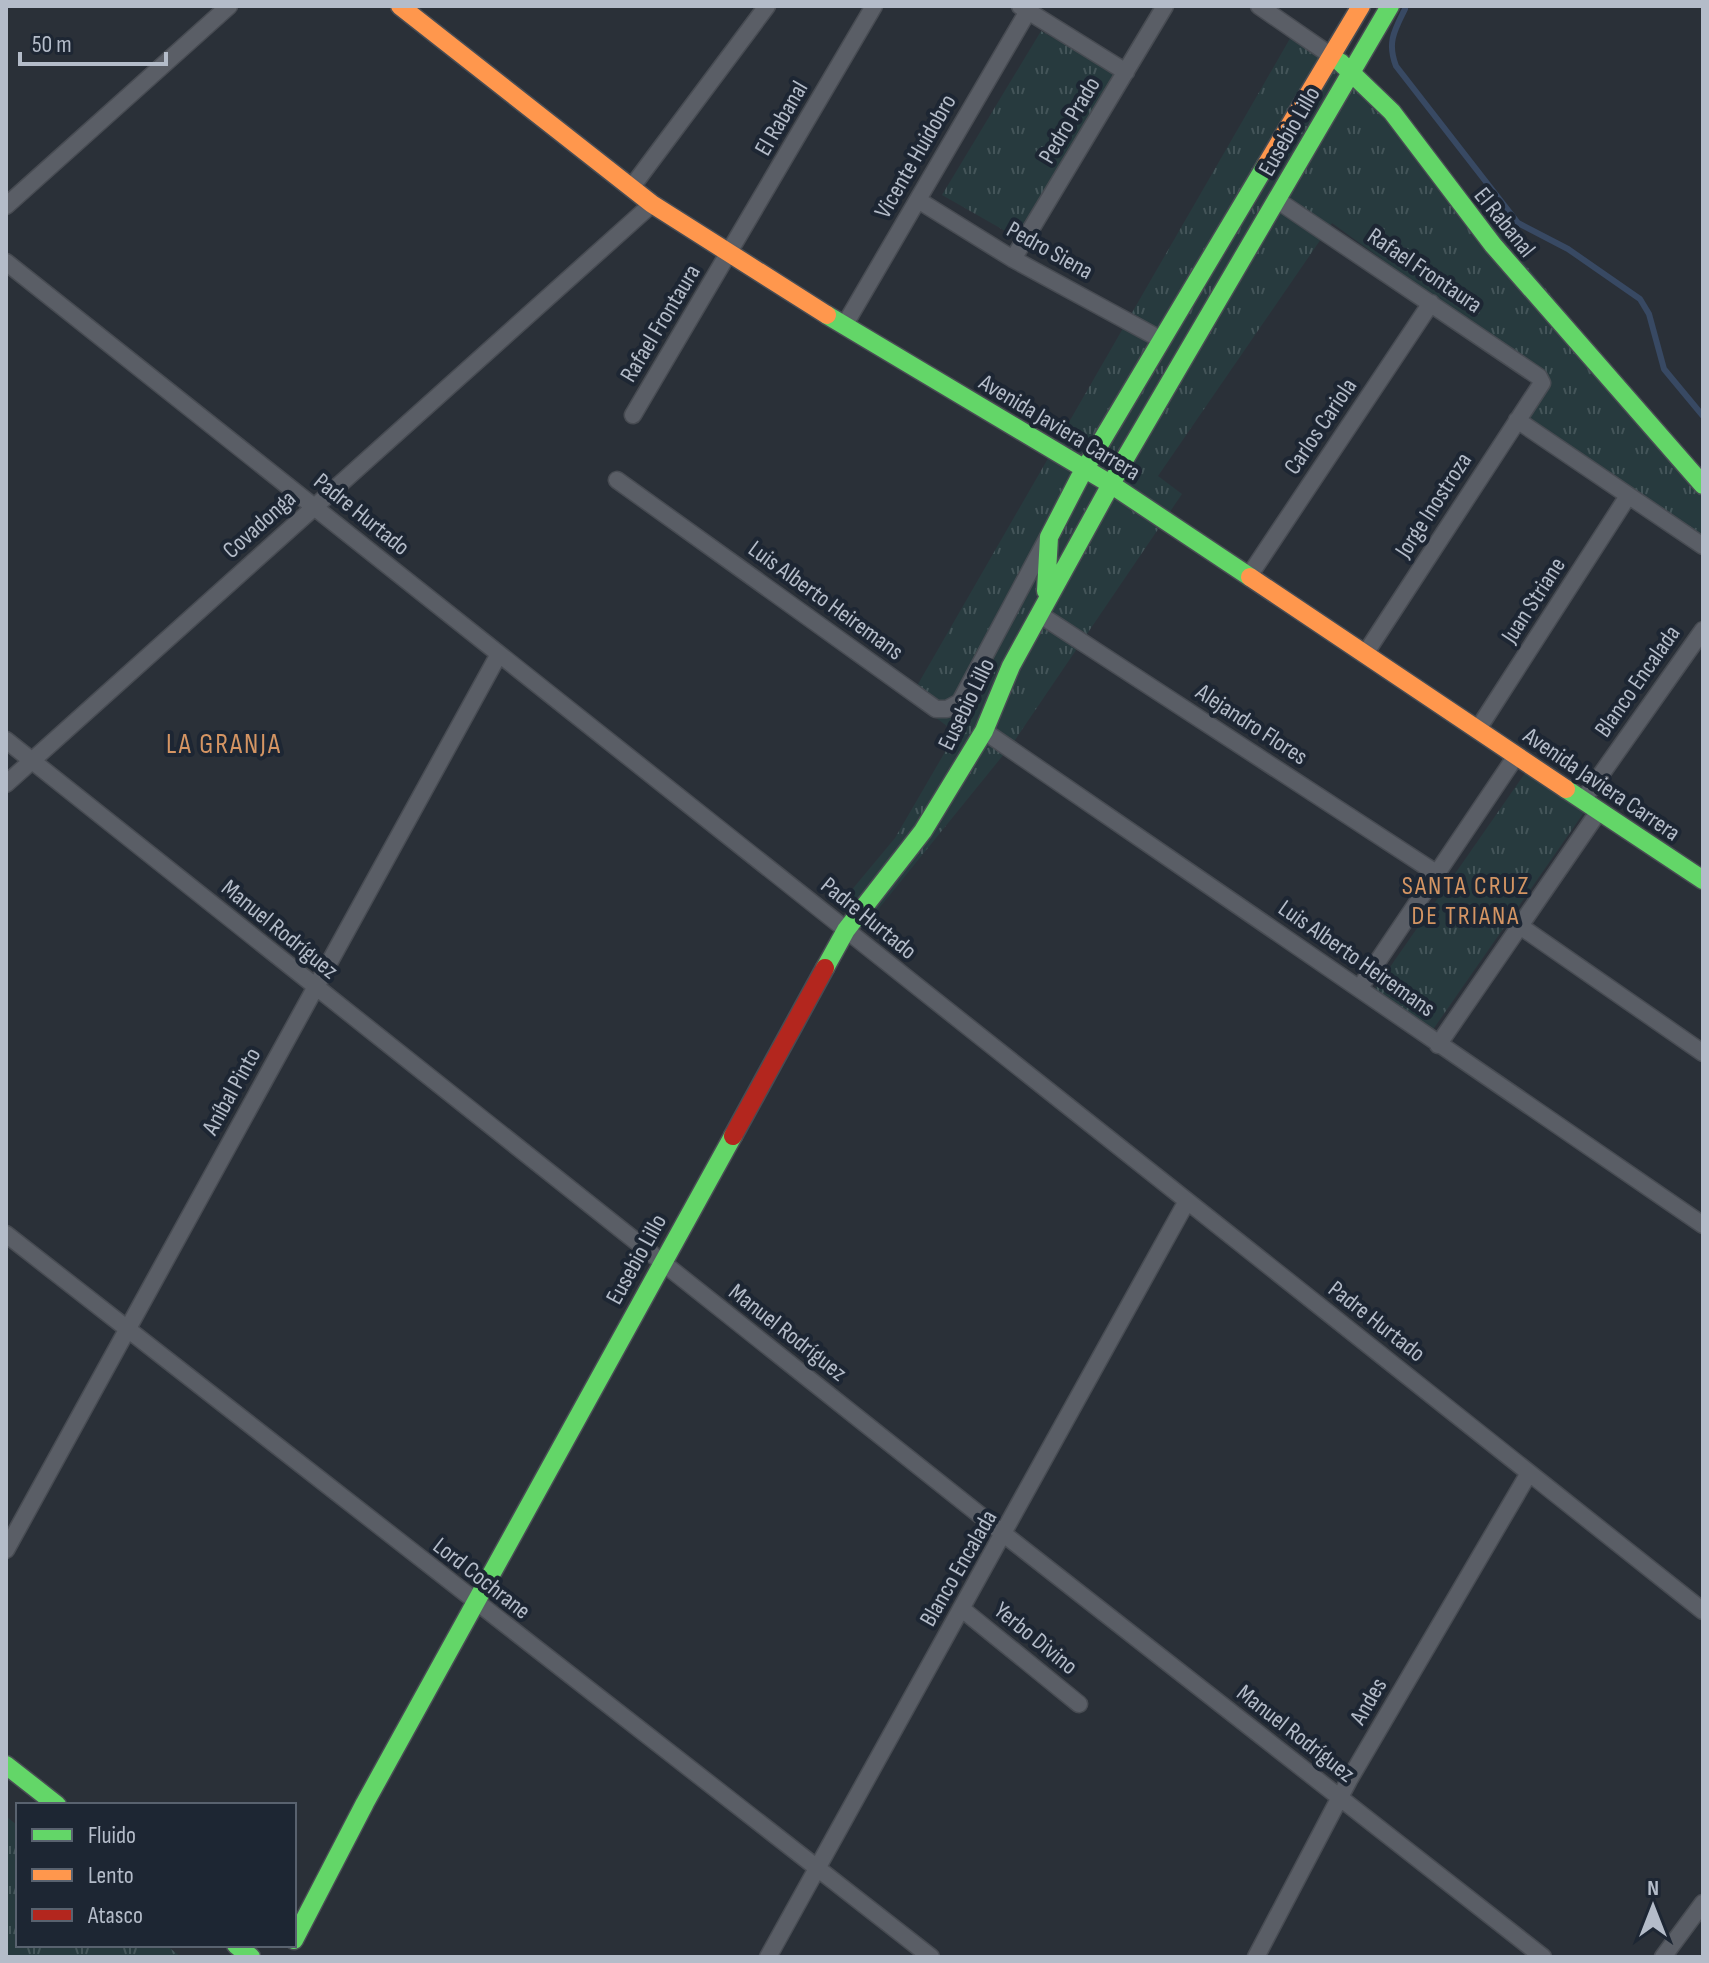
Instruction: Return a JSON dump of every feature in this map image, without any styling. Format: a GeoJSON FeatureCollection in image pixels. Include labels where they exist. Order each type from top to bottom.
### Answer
{"type":"FeatureCollection","features":[{"type":"Feature","properties":{"kind":"street"},"geometry":{"type":"LineString","coordinates":[[6,206],[229,6]]}},
{"type":"Feature","properties":{"kind":"street","name":"Avenida Javiera Carrera"},"geometry":{"type":"LineString","coordinates":[[400,6],[652,204],[844,326],[1112,485],[1701,876]]}},
{"type":"Feature","properties":{"kind":"street"},"geometry":{"type":"LineString","coordinates":[[631,188],[767,6]]}},
{"type":"Feature","properties":{"kind":"street","name":"El Rabanal"},"geometry":{"type":"LineString","coordinates":[[729,255],[874,6]]}},
{"type":"Feature","properties":{"kind":"street","name":"Pedro Prado"},"geometry":{"type":"LineString","coordinates":[[1013,259],[1165,6]]}},
{"type":"Feature","properties":{"kind":"street","name":"El Rabanal"},"geometry":{"type":"LineString","coordinates":[[1259,6],[1352,70],[1371,87],[1461,207],[1584,355],[1703,485]]}},
{"type":"Feature","properties":{"kind":"street","name":"Eusebio Lillo"},"geometry":{"type":"LineString","coordinates":[[988,649],[1084,470],[1361,6]]}},
{"type":"Feature","properties":{"kind":"street","name":"Eusebio Lillo"},"geometry":{"type":"LineString","coordinates":[[296,1936],[474,1603],[846,930],[923,831],[984,731],[1011,666],[1039,614],[1390,6]]}},
{"type":"Feature","properties":{"kind":"street"},"geometry":{"type":"LineString","coordinates":[[1024,9],[1126,72]]}},
{"type":"Feature","properties":{"kind":"street","name":"Vicente Huidobro"},"geometry":{"type":"LineString","coordinates":[[844,326],[1024,9]]}},
{"type":"Feature","properties":{"kind":"street","name":"Pedro Siena"},"geometry":{"type":"LineString","coordinates":[[918,200],[1013,259],[1160,339]]}},
{"type":"Feature","properties":{"kind":"street","name":"Rafael Frontaura"},"geometry":{"type":"LineString","coordinates":[[1277,200],[1539,377],[1542,383]]}},
{"type":"Feature","properties":{"kind":"street","name":"Covadonga"},"geometry":{"type":"LineString","coordinates":[[6,784],[652,204]]}},
{"type":"Feature","properties":{"kind":"street","name":"Rafael Frontaura"},"geometry":{"type":"LineString","coordinates":[[633,415],[729,255]]}},
{"type":"Feature","properties":{"kind":"street","name":"Padre Hurtado"},"geometry":{"type":"LineString","coordinates":[[6,262],[1703,1611]]}},
{"type":"Feature","properties":{"kind":"street","name":"Carlos Cariola"},"geometry":{"type":"LineString","coordinates":[[1249,576],[1431,303]]}},
{"type":"Feature","properties":{"kind":"street","name":"Jorge Inostroza"},"geometry":{"type":"LineString","coordinates":[[1365,654],[1542,383]]}},
{"type":"Feature","properties":{"kind":"street"},"geometry":{"type":"LineString","coordinates":[[1517,420],[1703,546]]}},
{"type":"Feature","properties":{"kind":"street","name":"Luis Alberto Heiremans"},"geometry":{"type":"LineString","coordinates":[[617,480],[936,709],[947,709],[960,702],[988,649]]}},
{"type":"Feature","properties":{"kind":"street","name":"Juan Striane"},"geometry":{"type":"LineString","coordinates":[[1478,729],[1628,496]]}},
{"type":"Feature","properties":{"kind":"street","name":"Eusebio Lillo"},"geometry":{"type":"LineString","coordinates":[[1039,614],[1049,577],[1049,537]]}},
{"type":"Feature","properties":{"kind":"street","name":"Alejandro Flores"},"geometry":{"type":"LineString","coordinates":[[1039,614],[1439,875]]}},
{"type":"Feature","properties":{"kind":"street","name":"Blanco Encalada"},"geometry":{"type":"LineString","coordinates":[[1583,800],[1703,630]]}},
{"type":"Feature","properties":{"kind":"street"},"geometry":{"type":"LineString","coordinates":[[988,649],[1011,666]]}},
{"type":"Feature","properties":{"kind":"street","name":"Aníbal Pinto"},"geometry":{"type":"LineString","coordinates":[[6,1550],[499,654]]}},
{"type":"Feature","properties":{"kind":"street","name":"Luis Alberto Heiremans"},"geometry":{"type":"LineString","coordinates":[[984,731],[1361,986],[1438,1045],[1703,1225]]}},
{"type":"Feature","properties":{"kind":"street","name":"Manuel Rodríguez"},"geometry":{"type":"LineString","coordinates":[[6,740],[1005,1535],[1543,1957]]}},
{"type":"Feature","properties":{"kind":"street"},"geometry":{"type":"LineString","coordinates":[[1361,986],[1439,875],[1516,756]]}},
{"type":"Feature","properties":{"kind":"street"},"geometry":{"type":"LineString","coordinates":[[1438,1045],[1599,811]]}},
{"type":"Feature","properties":{"kind":"street"},"geometry":{"type":"LineString","coordinates":[[1520,926],[1703,1053]]}},
{"type":"Feature","properties":{"kind":"street","name":"Blanco Encalada"},"geometry":{"type":"LineString","coordinates":[[768,1957],[815,1866],[1005,1535],[1187,1201]]}},
{"type":"Feature","properties":{"kind":"street","name":"Lord Cochrane"},"geometry":{"type":"LineString","coordinates":[[6,1234],[474,1603],[931,1957]]}},
{"type":"Feature","properties":{"kind":"street","name":"Andes"},"geometry":{"type":"LineString","coordinates":[[1256,1957],[1340,1799],[1529,1473]]}},
{"type":"Feature","properties":{"kind":"street","name":"Yerbo Divino"},"geometry":{"type":"LineString","coordinates":[[962,1609],[1079,1704]]}},
{"type":"Feature","properties":{"kind":"street"},"geometry":{"type":"LineString","coordinates":[[6,1765],[54,1803]]}},
{"type":"Feature","properties":{"kind":"street"},"geometry":{"type":"LineString","coordinates":[[1663,1957],[1703,1903]]}},
{"type":"Feature","properties":{"kind":"green space"},"geometry":{"type":"Polygon","coordinates":[[[1296,28],[1370,76],[1703,479],[1703,539],[1524,418],[1548,380],[1332,223],[1158,476],[1182,494],[1013,743],[867,923],[840,904],[895,838],[956,733],[910,698],[1296,28]]]}},
{"type":"Feature","properties":{"kind":"green space"},"geometry":{"type":"Polygon","coordinates":[[[1041,31],[1119,75],[1021,240],[942,195],[1041,31]]]}},
{"type":"Feature","properties":{"kind":"green space"},"geometry":{"type":"Polygon","coordinates":[[[1530,766],[1587,808],[1432,1031],[1374,990],[1530,766]]]}},
{"type":"Feature","properties":{"kind":"green space"},"geometry":{"type":"Polygon","coordinates":[[[6,1816],[16,1824],[16,1947],[168,1947],[181,1957],[6,1957],[6,1816]]]}},
{"type":"Feature","properties":{"kind":"waterway"},"geometry":{"type":"LineString","coordinates":[[1405,9],[1393,37],[1396,66],[1518,223],[1568,249],[1640,299],[1649,314],[1664,369],[1703,416]]}},
{"type":"Feature","properties":{"kind":"traffic: fast"},"geometry":{"type":"LineString","coordinates":[[825,968],[846,930],[923,831],[984,731],[1011,666],[1126,457],[1390,6]]}},
{"type":"Feature","properties":{"kind":"traffic: fast"},"geometry":{"type":"LineString","coordinates":[[1340,62],[1392,112],[1493,245],[1703,485]]}},
{"type":"Feature","properties":{"kind":"traffic: fast"},"geometry":{"type":"LineString","coordinates":[[1046,591],[1049,537],[1080,477],[1266,165]]}},
{"type":"Feature","properties":{"kind":"traffic: fast"},"geometry":{"type":"LineString","coordinates":[[827,315],[1112,485],[1250,577]]}},
{"type":"Feature","properties":{"kind":"traffic: fast"},"geometry":{"type":"LineString","coordinates":[[1566,789],[1703,880]]}},
{"type":"Feature","properties":{"kind":"traffic: fast"},"geometry":{"type":"LineString","coordinates":[[296,1936],[365,1803],[733,1136]]}},
{"type":"Feature","properties":{"kind":"traffic: fast"},"geometry":{"type":"LineString","coordinates":[[6,1765],[54,1803]]}},
{"type":"Feature","properties":{"kind":"traffic: fast"},"geometry":{"type":"LineString","coordinates":[[238,1947],[251,1957]]}},
{"type":"Feature","properties":{"kind":"traffic: slow"},"geometry":{"type":"LineString","coordinates":[[400,6],[652,204],[827,315]]}},
{"type":"Feature","properties":{"kind":"traffic: slow"},"geometry":{"type":"LineString","coordinates":[[1266,165],[1361,6]]}},
{"type":"Feature","properties":{"kind":"traffic: slow"},"geometry":{"type":"LineString","coordinates":[[1250,577],[1566,789]]}},
{"type":"Feature","properties":{"kind":"traffic: jam"},"geometry":{"type":"LineString","coordinates":[[733,1136],[825,968]]}},
{"type":"Feature","properties":{"kind":"district","name":"LA GRANJA"},"geometry":{"type":"Point","coordinates":[224,743]}},
{"type":"Feature","properties":{"kind":"district","name":"SANTA CRUZ DE TRIANA"},"geometry":{"type":"Point","coordinates":[1466,900]}}]}
